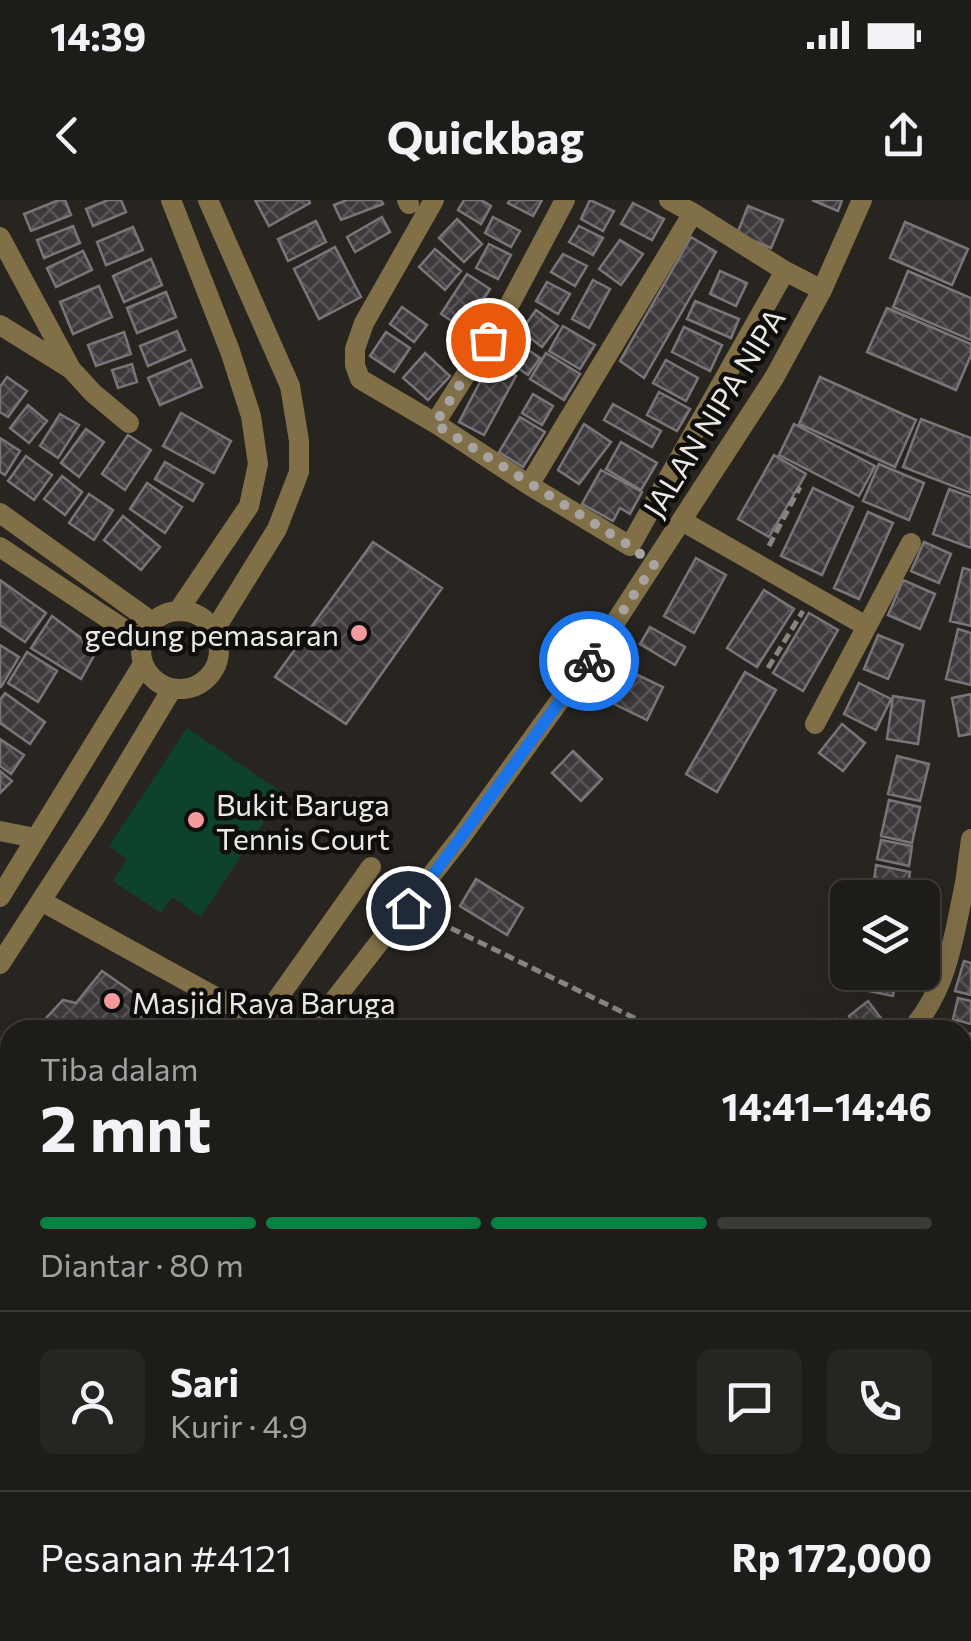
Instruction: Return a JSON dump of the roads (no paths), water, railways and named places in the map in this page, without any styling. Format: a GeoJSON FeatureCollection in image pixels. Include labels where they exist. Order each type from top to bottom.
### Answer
{"type":"FeatureCollection","features":[{"type":"Feature","properties":{"kind":"street"},"geometry":{"type":"LineString","coordinates":[[171,200],[230,351],[251,416],[258,464],[249,506],[178,610]]}},
{"type":"Feature","properties":{"kind":"street"},"geometry":{"type":"LineString","coordinates":[[208,200],[290,386],[299,441],[299,472],[277,529],[214,631]]}},
{"type":"Feature","properties":{"kind":"street"},"geometry":{"type":"LineString","coordinates":[[434,200],[364,323],[355,349],[360,379],[630,546],[654,565]]}},
{"type":"Feature","properties":{"kind":"street"},"geometry":{"type":"LineString","coordinates":[[435,424],[505,313],[565,200]]}},
{"type":"Feature","properties":{"kind":"street"},"geometry":{"type":"LineString","coordinates":[[669,200],[692,208],[785,271],[822,290]]}},
{"type":"Feature","properties":{"kind":"street","name":"JALAN NIPA NIPA"},"geometry":{"type":"LineString","coordinates":[[320,1020],[462,836],[654,565],[774,378],[822,290],[862,200]]}},
{"type":"Feature","properties":{"kind":"street"},"geometry":{"type":"LineString","coordinates":[[529,485],[692,208]]}},
{"type":"Feature","properties":{"kind":"street"},"geometry":{"type":"LineString","coordinates":[[0,236],[71,369],[129,423]]}},
{"type":"Feature","properties":{"kind":"street"},"geometry":{"type":"LineString","coordinates":[[630,546],[785,271]]}},
{"type":"Feature","properties":{"kind":"street"},"geometry":{"type":"LineString","coordinates":[[0,324],[71,369]]}},
{"type":"Feature","properties":{"kind":"street"},"geometry":{"type":"LineString","coordinates":[[0,512],[147,631]]}},
{"type":"Feature","properties":{"kind":"street"},"geometry":{"type":"LineString","coordinates":[[682,521],[866,626]]}},
{"type":"Feature","properties":{"kind":"street"},"geometry":{"type":"LineString","coordinates":[[815,724],[910,542]]}},
{"type":"Feature","properties":{"kind":"street"},"geometry":{"type":"LineString","coordinates":[[0,547],[147,631]]}},
{"type":"Feature","properties":{"kind":"street"},"geometry":{"type":"LineString","coordinates":[[0,897],[143,664],[147,631],[160,616],[178,610],[199,616],[214,631],[219,645],[218,660],[211,674],[186,689],[160,684],[143,664]]}},
{"type":"Feature","properties":{"kind":"street"},"geometry":{"type":"LineString","coordinates":[[0,964],[94,820],[172,689]]}},
{"type":"Feature","properties":{"kind":"street"},"geometry":{"type":"LineString","coordinates":[[0,831],[36,838]]}},
{"type":"Feature","properties":{"kind":"street"},"geometry":{"type":"LineString","coordinates":[[920,1020],[941,983],[952,946],[968,883],[971,840]]}},
{"type":"Feature","properties":{"kind":"street"},"geometry":{"type":"LineString","coordinates":[[262,1020],[371,867]]}},
{"type":"Feature","properties":{"kind":"street"},"geometry":{"type":"LineString","coordinates":[[41,901],[257,1020]]}},
{"type":"Feature","properties":{"kind":"place","name":"gedung pemasaran"},"geometry":{"type":"Point","coordinates":[359,633]}},
{"type":"Feature","properties":{"kind":"place","name":"Bukit Baruga Tennis Court"},"geometry":{"type":"Point","coordinates":[196,820]}},
{"type":"Feature","properties":{"kind":"place","name":"Masjid Raya Baruga"},"geometry":{"type":"Point","coordinates":[112,1001]}}]}
